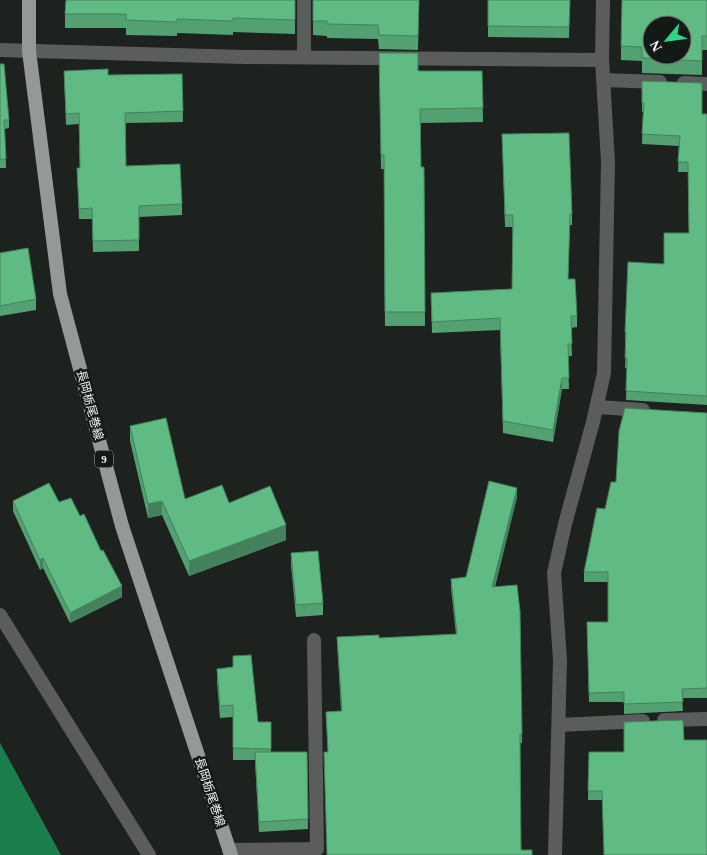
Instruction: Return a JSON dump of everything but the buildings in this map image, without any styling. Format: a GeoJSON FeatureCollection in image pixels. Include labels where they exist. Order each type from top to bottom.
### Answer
{"type":"FeatureCollection","features":[{"type":"Feature","properties":{"kind":"main road","name":"長岡栃尾巻線"},"geometry":{"type":"LineString","coordinates":[[29,0],[29,51],[60,294],[122,526],[230,853]]}},
{"type":"Feature","properties":{"kind":"street"},"geometry":{"type":"LineString","coordinates":[[304,0],[304,57]]}},
{"type":"Feature","properties":{"kind":"street"},"geometry":{"type":"LineString","coordinates":[[555,855],[560,660],[554,573],[604,373],[608,162],[602,60],[603,0]]}},
{"type":"Feature","properties":{"kind":"street"},"geometry":{"type":"LineString","coordinates":[[0,50],[304,57],[602,60]]}},
{"type":"Feature","properties":{"kind":"street"},"geometry":{"type":"LineString","coordinates":[[604,80],[707,84]]}},
{"type":"Feature","properties":{"kind":"street"},"geometry":{"type":"LineString","coordinates":[[597,407],[661,411]]}},
{"type":"Feature","properties":{"kind":"street"},"geometry":{"type":"LineString","coordinates":[[0,615],[149,855]]}},
{"type":"Feature","properties":{"kind":"street"},"geometry":{"type":"LineString","coordinates":[[230,853],[317,849],[314,640]]}},
{"type":"Feature","properties":{"kind":"street"},"geometry":{"type":"LineString","coordinates":[[559,725],[707,719]]}},
{"type":"Feature","properties":{"kind":"shaded area"},"geometry":{"type":"Polygon","coordinates":[[[0,743],[61,855],[0,855],[0,743]]]}}]}
